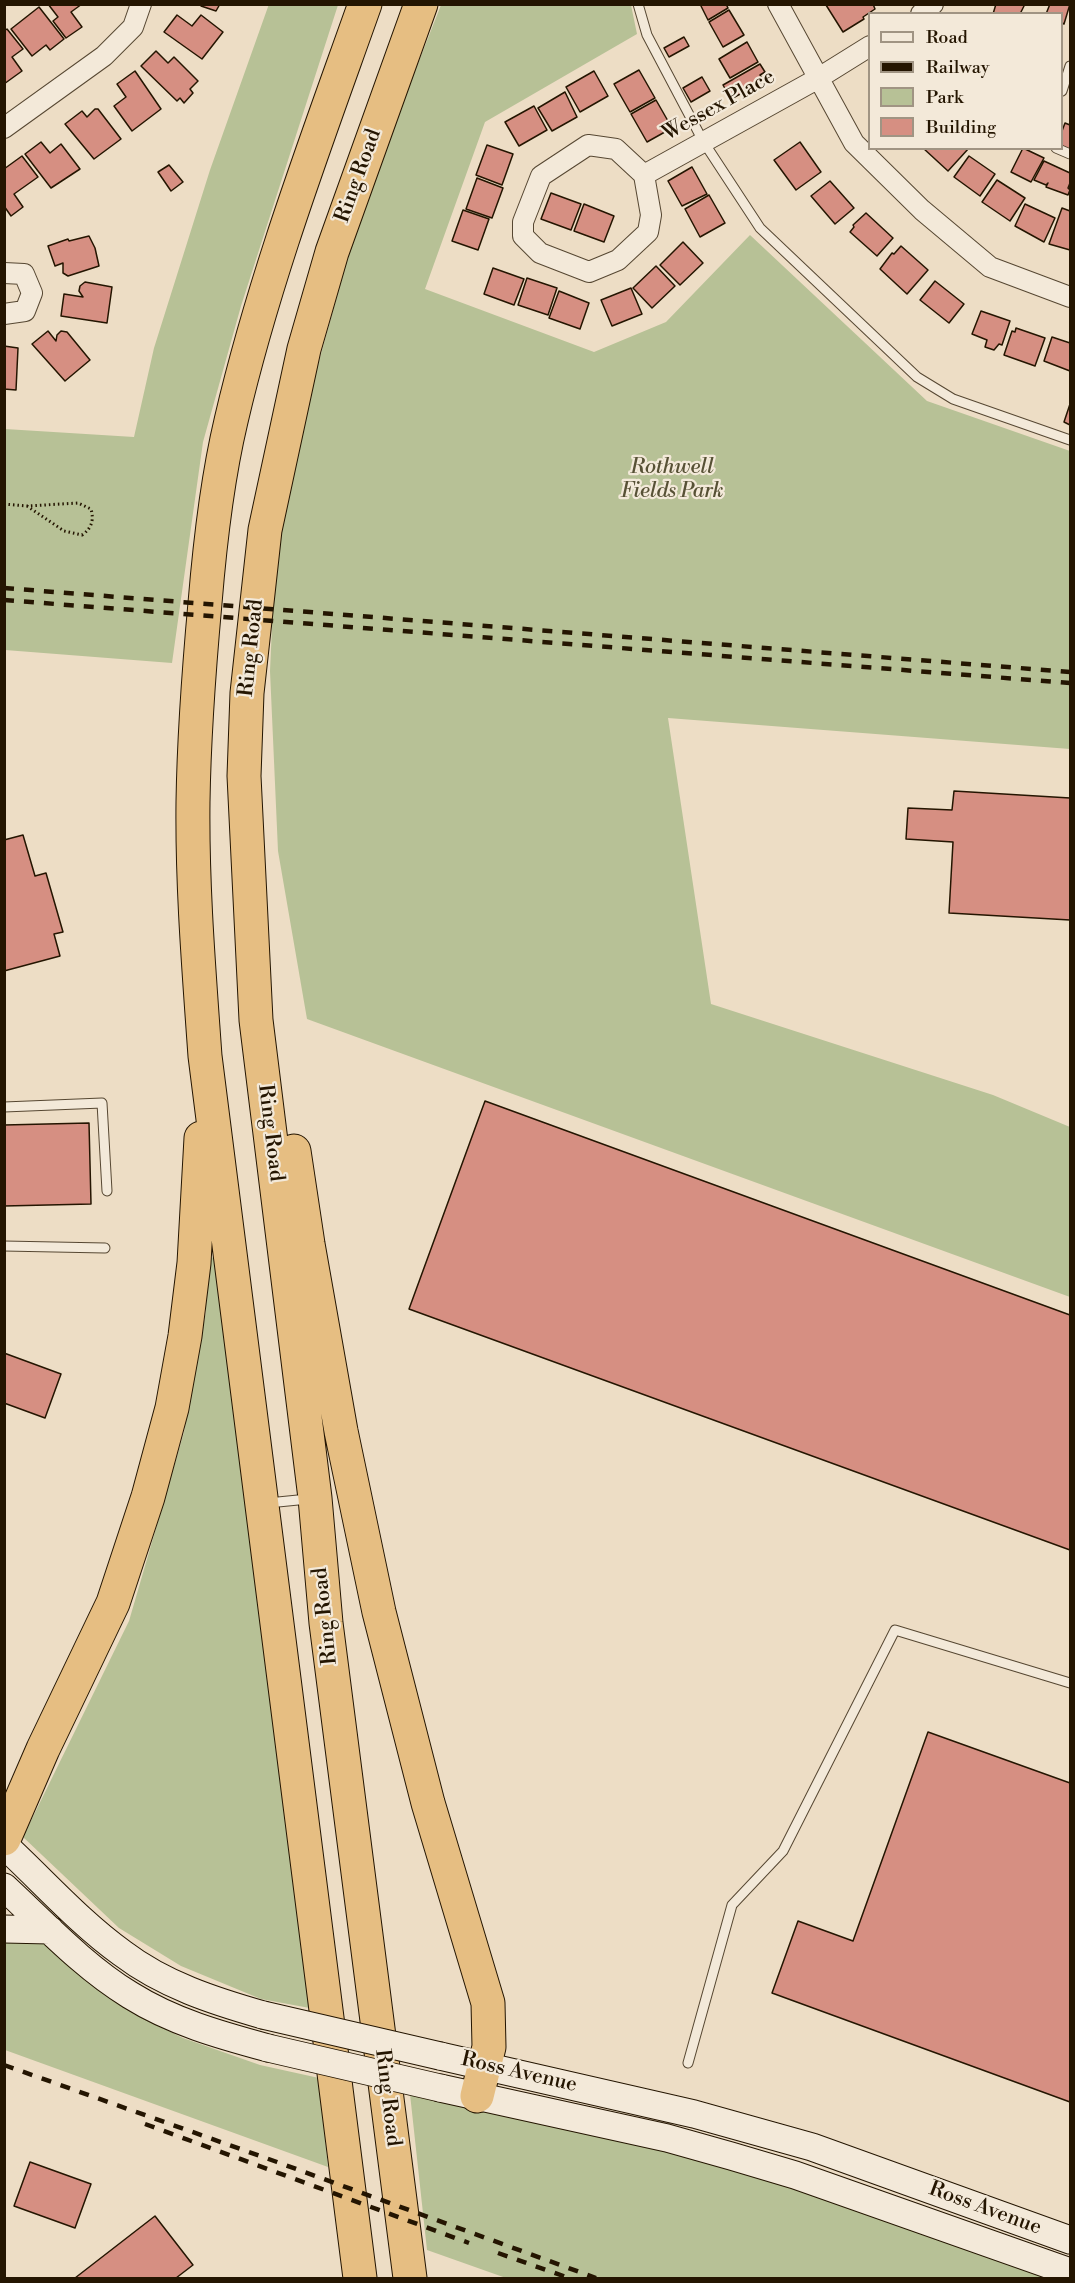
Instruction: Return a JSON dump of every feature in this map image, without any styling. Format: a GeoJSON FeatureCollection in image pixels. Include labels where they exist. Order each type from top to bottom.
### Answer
{"type":"FeatureCollection","features":[{"type":"Feature","properties":{"kind":"highway"},"geometry":{"type":"LineString","coordinates":[[360,2278],[205,1056],[197,932],[193,804],[197,685],[212,527],[230,423],[254,328],[286,229],[365,4]]}},
{"type":"Feature","properties":{"kind":"highway","name":"Ring Road"},"geometry":{"type":"LineString","coordinates":[[410,2278],[326,1623],[315,1498],[256,1020],[244,776],[247,693],[267,519],[304,349],[332,252],[421,4]]}},
{"type":"Feature","properties":{"kind":"highway"},"geometry":{"type":"LineString","coordinates":[[248,856],[281,1056],[308,1244],[341,1431],[379,1612],[428,1803],[488,2003],[489,2047],[481,2081]]}},
{"type":"Feature","properties":{"kind":"highway"},"geometry":{"type":"LineString","coordinates":[[4,1839],[43,1749],[113,1603],[148,1497],[172,1408],[185,1336],[194,1263],[205,1056]]}},
{"type":"Feature","properties":{"kind":"highway"},"geometry":{"type":"LineString","coordinates":[[4,1776],[12,1773],[43,1749]]}},
{"type":"Feature","properties":{"kind":"main road","name":"Ross Avenue"},"geometry":{"type":"LineString","coordinates":[[4,1845],[93,1929],[123,1954],[157,1975],[203,1997],[263,2015],[440,2056],[481,2081],[795,2175],[1071,2272]]}},
{"type":"Feature","properties":{"kind":"main road","name":"Ross Avenue"},"geometry":{"type":"LineString","coordinates":[[4,1887],[95,1969],[129,1995],[164,2014],[205,2031],[440,2088],[481,2081],[694,2114],[812,2147],[1071,2240]]}},
{"type":"Feature","properties":{"kind":"main road"},"geometry":{"type":"LineString","coordinates":[[4,1929],[50,1930]]}},
{"type":"Feature","properties":{"kind":"street"},"geometry":{"type":"LineString","coordinates":[[4,128],[104,56],[133,27],[141,4]]}},
{"type":"Feature","properties":{"kind":"street"},"geometry":{"type":"LineString","coordinates":[[778,4],[854,143],[922,210],[990,267],[1071,297]]}},
{"type":"Feature","properties":{"kind":"street","name":"Wessex Place"},"geometry":{"type":"LineString","coordinates":[[644,175],[817,79],[868,47]]}},
{"type":"Feature","properties":{"kind":"street"},"geometry":{"type":"LineString","coordinates":[[588,145],[616,149],[644,175],[651,215],[648,232],[618,260],[589,272],[540,253],[523,236],[524,222],[541,176],[588,145]]}},
{"type":"Feature","properties":{"kind":"street"},"geometry":{"type":"LineString","coordinates":[[4,273],[24,274],[32,292],[25,311],[4,314]]}},
{"type":"Feature","properties":{"kind":"lane"},"geometry":{"type":"LineString","coordinates":[[638,4],[647,35],[703,141],[760,228],[917,377],[953,399],[1071,440]]}},
{"type":"Feature","properties":{"kind":"lane"},"geometry":{"type":"LineString","coordinates":[[1063,87],[1071,66]]}},
{"type":"Feature","properties":{"kind":"lane"},"geometry":{"type":"LineString","coordinates":[[4,1107],[102,1102],[107,1191]]}},
{"type":"Feature","properties":{"kind":"lane"},"geometry":{"type":"LineString","coordinates":[[4,1246],[105,1248]]}},
{"type":"Feature","properties":{"kind":"lane"},"geometry":{"type":"LineString","coordinates":[[263,1503],[315,1498]]}},
{"type":"Feature","properties":{"kind":"lane"},"geometry":{"type":"LineString","coordinates":[[688,2062],[732,1905],[783,1851],[895,1630],[1071,1683]]}},
{"type":"Feature","properties":{"kind":"path"},"geometry":{"type":"LineString","coordinates":[[4,504],[27,506],[78,503],[91,509],[93,519],[88,530],[81,535],[64,531],[27,506]]}},
{"type":"Feature","properties":{"kind":"green space"},"geometry":{"type":"Polygon","coordinates":[[[269,4],[338,5],[241,306],[203,442],[172,663],[5,650],[5,429],[134,437],[154,348],[210,170],[269,4]]]}},
{"type":"Feature","properties":{"kind":"green space","name":"Rothwell Fields Park"},"geometry":{"type":"Polygon","coordinates":[[[441,5],[631,5],[637,34],[485,122],[425,289],[594,352],[666,322],[750,235],[927,401],[1070,451],[1070,749],[668,718],[711,1004],[993,1095],[1070,1127],[1070,1297],[307,1019],[278,851],[270,671],[276,536],[311,390],[347,260],[402,104],[441,5]]]}},
{"type":"Feature","properties":{"kind":"green space"},"geometry":{"type":"Polygon","coordinates":[[[206,1257],[219,1258],[315,2009],[261,1999],[181,1966],[119,1928],[23,1837],[129,1621],[184,1432],[206,1311],[206,1257]]]}},
{"type":"Feature","properties":{"kind":"green space"},"geometry":{"type":"Polygon","coordinates":[[[4,1936],[38,1937],[134,2014],[183,2038],[260,2065],[319,2078],[328,2167],[5,2050],[4,1936]]]}},
{"type":"Feature","properties":{"kind":"green space"},"geometry":{"type":"Polygon","coordinates":[[[410,2094],[656,2148],[838,2199],[1050,2278],[506,2278],[427,2250],[410,2094]]]}},
{"type":"Feature","properties":{"kind":"building"},"geometry":{"type":"Polygon","coordinates":[[[48,4],[82,4],[71,12],[82,27],[66,38],[53,21],[58,17],[48,4]]]}},
{"type":"Feature","properties":{"kind":"building"},"geometry":{"type":"Polygon","coordinates":[[[202,4],[220,4],[216,11],[201,6],[202,4]]]}},
{"type":"Feature","properties":{"kind":"building"},"geometry":{"type":"Polygon","coordinates":[[[700,4],[726,4],[728,8],[708,20],[700,4]]]}},
{"type":"Feature","properties":{"kind":"building"},"geometry":{"type":"Polygon","coordinates":[[[873,4],[875,9],[843,32],[826,5],[873,4]]]}},
{"type":"Feature","properties":{"kind":"building"},"geometry":{"type":"Polygon","coordinates":[[[996,4],[1025,4],[1021,12],[994,12],[996,4]]]}},
{"type":"Feature","properties":{"kind":"building"},"geometry":{"type":"Polygon","coordinates":[[[1050,4],[1070,4],[1064,24],[1063,12],[1047,12],[1050,4]]]}},
{"type":"Feature","properties":{"kind":"building"},"geometry":{"type":"Polygon","coordinates":[[[39,7],[64,39],[50,50],[46,45],[32,56],[11,29],[39,7]]]}},
{"type":"Feature","properties":{"kind":"building"},"geometry":{"type":"Polygon","coordinates":[[[729,10],[744,35],[723,47],[709,22],[729,10]]]}},
{"type":"Feature","properties":{"kind":"building"},"geometry":{"type":"Polygon","coordinates":[[[177,15],[192,26],[201,15],[223,32],[202,59],[164,32],[177,15]]]}},
{"type":"Feature","properties":{"kind":"building"},"geometry":{"type":"Polygon","coordinates":[[[7,29],[23,49],[12,57],[22,71],[4,84],[4,31],[7,29]]]}},
{"type":"Feature","properties":{"kind":"building"},"geometry":{"type":"Polygon","coordinates":[[[684,37],[689,46],[669,57],[664,48],[684,37]]]}},
{"type":"Feature","properties":{"kind":"building"},"geometry":{"type":"Polygon","coordinates":[[[747,42],[758,62],[730,78],[719,59],[747,42]]]}},
{"type":"Feature","properties":{"kind":"building"},"geometry":{"type":"Polygon","coordinates":[[[156,51],[168,63],[174,57],[198,81],[190,89],[193,93],[184,103],[180,98],[177,101],[141,66],[156,51]]]}},
{"type":"Feature","properties":{"kind":"building"},"geometry":{"type":"Polygon","coordinates":[[[760,64],[765,72],[760,75],[764,81],[731,99],[723,85],[760,64]]]}},
{"type":"Feature","properties":{"kind":"building"},"geometry":{"type":"Polygon","coordinates":[[[639,70],[655,98],[630,112],[614,84],[639,70]]]}},
{"type":"Feature","properties":{"kind":"building"},"geometry":{"type":"Polygon","coordinates":[[[135,71],[161,109],[132,131],[114,106],[126,97],[117,84],[135,71]]]}},
{"type":"Feature","properties":{"kind":"building"},"geometry":{"type":"Polygon","coordinates":[[[594,71],[608,96],[580,112],[566,87],[594,71]]]}},
{"type":"Feature","properties":{"kind":"building"},"geometry":{"type":"Polygon","coordinates":[[[702,77],[710,91],[691,102],[683,88],[702,77]]]}},
{"type":"Feature","properties":{"kind":"building"},"geometry":{"type":"Polygon","coordinates":[[[565,92],[577,117],[552,131],[538,108],[565,92]]]}},
{"type":"Feature","properties":{"kind":"building"},"geometry":{"type":"Polygon","coordinates":[[[656,100],[672,128],[647,142],[631,114],[656,100]]]}},
{"type":"Feature","properties":{"kind":"building"},"geometry":{"type":"Polygon","coordinates":[[[534,106],[547,130],[519,146],[505,122],[534,106]]]}},
{"type":"Feature","properties":{"kind":"building"},"geometry":{"type":"Polygon","coordinates":[[[98,109],[121,139],[94,159],[65,124],[82,111],[87,117],[98,109]]]}},
{"type":"Feature","properties":{"kind":"building"},"geometry":{"type":"Polygon","coordinates":[[[1065,123],[1070,125],[1070,150],[1063,146],[1065,123]]]}},
{"type":"Feature","properties":{"kind":"building"},"geometry":{"type":"Polygon","coordinates":[[[41,142],[50,153],[61,144],[80,169],[51,188],[25,154],[41,142]]]}},
{"type":"Feature","properties":{"kind":"building"},"geometry":{"type":"Polygon","coordinates":[[[800,142],[821,172],[796,190],[774,160],[800,142]]]}},
{"type":"Feature","properties":{"kind":"building"},"geometry":{"type":"Polygon","coordinates":[[[487,145],[513,154],[502,185],[476,175],[487,145]]]}},
{"type":"Feature","properties":{"kind":"building"},"geometry":{"type":"Polygon","coordinates":[[[925,150],[967,150],[948,171],[925,150]]]}},
{"type":"Feature","properties":{"kind":"building"},"geometry":{"type":"Polygon","coordinates":[[[1022,150],[1044,158],[1031,182],[1011,172],[1022,150]]]}},
{"type":"Feature","properties":{"kind":"building"},"geometry":{"type":"Polygon","coordinates":[[[22,156],[38,177],[14,194],[23,207],[11,216],[4,206],[4,169],[22,156]]]}},
{"type":"Feature","properties":{"kind":"building"},"geometry":{"type":"Polygon","coordinates":[[[969,156],[995,174],[980,196],[954,177],[969,156]]]}},
{"type":"Feature","properties":{"kind":"building"},"geometry":{"type":"Polygon","coordinates":[[[1044,161],[1070,173],[1068,195],[1046,187],[1048,183],[1046,185],[1034,180],[1044,161]]]}},
{"type":"Feature","properties":{"kind":"building"},"geometry":{"type":"Polygon","coordinates":[[[169,165],[183,182],[171,191],[158,172],[169,165]]]}},
{"type":"Feature","properties":{"kind":"building"},"geometry":{"type":"Polygon","coordinates":[[[692,167],[707,194],[682,206],[668,181],[692,167]]]}},
{"type":"Feature","properties":{"kind":"building"},"geometry":{"type":"Polygon","coordinates":[[[477,178],[503,188],[492,218],[466,209],[477,178]]]}},
{"type":"Feature","properties":{"kind":"building"},"geometry":{"type":"Polygon","coordinates":[[[997,180],[1025,198],[1010,221],[982,202],[997,180]]]}},
{"type":"Feature","properties":{"kind":"building"},"geometry":{"type":"Polygon","coordinates":[[[830,181],[854,208],[835,224],[811,196],[830,181]]]}},
{"type":"Feature","properties":{"kind":"building"},"geometry":{"type":"Polygon","coordinates":[[[551,193],[581,204],[571,230],[541,219],[551,193]]]}},
{"type":"Feature","properties":{"kind":"building"},"geometry":{"type":"Polygon","coordinates":[[[709,195],[725,223],[700,237],[685,209],[709,195]]]}},
{"type":"Feature","properties":{"kind":"building"},"geometry":{"type":"Polygon","coordinates":[[[584,204],[614,216],[604,242],[574,231],[584,204]]]}},
{"type":"Feature","properties":{"kind":"building"},"geometry":{"type":"Polygon","coordinates":[[[1025,204],[1055,218],[1044,242],[1015,226],[1025,204]]]}},
{"type":"Feature","properties":{"kind":"building"},"geometry":{"type":"Polygon","coordinates":[[[1062,208],[1070,211],[1070,250],[1049,244],[1062,208]]]}},
{"type":"Feature","properties":{"kind":"building"},"geometry":{"type":"Polygon","coordinates":[[[463,210],[489,219],[478,250],[452,241],[463,210]]]}},
{"type":"Feature","properties":{"kind":"building"},"geometry":{"type":"Polygon","coordinates":[[[866,213],[893,238],[877,256],[850,232],[853,225],[866,213]]]}},
{"type":"Feature","properties":{"kind":"building"},"geometry":{"type":"Polygon","coordinates":[[[89,236],[95,248],[99,266],[68,276],[63,273],[63,263],[55,266],[48,246],[68,239],[69,241],[89,236]]]}},
{"type":"Feature","properties":{"kind":"building"},"geometry":{"type":"Polygon","coordinates":[[[683,242],[703,263],[680,285],[660,265],[683,242]]]}},
{"type":"Feature","properties":{"kind":"building"},"geometry":{"type":"Polygon","coordinates":[[[901,246],[928,270],[907,294],[880,269],[892,253],[894,254],[901,246]]]}},
{"type":"Feature","properties":{"kind":"building"},"geometry":{"type":"Polygon","coordinates":[[[656,266],[675,286],[652,308],[633,288],[656,266]]]}},
{"type":"Feature","properties":{"kind":"building"},"geometry":{"type":"Polygon","coordinates":[[[493,268],[524,279],[514,305],[484,294],[493,268]]]}},
{"type":"Feature","properties":{"kind":"building"},"geometry":{"type":"Polygon","coordinates":[[[527,278],[557,288],[548,315],[518,305],[527,278]]]}},
{"type":"Feature","properties":{"kind":"building"},"geometry":{"type":"Polygon","coordinates":[[[935,281],[964,304],[949,323],[920,300],[935,281]]]}},
{"type":"Feature","properties":{"kind":"building"},"geometry":{"type":"Polygon","coordinates":[[[85,282],[112,287],[107,323],[61,316],[64,294],[83,297],[79,291],[80,286],[85,282]]]}},
{"type":"Feature","properties":{"kind":"building"},"geometry":{"type":"Polygon","coordinates":[[[631,288],[642,314],[612,326],[601,300],[631,288]]]}},
{"type":"Feature","properties":{"kind":"building"},"geometry":{"type":"Polygon","coordinates":[[[559,291],[589,303],[580,329],[549,318],[559,291]]]}},
{"type":"Feature","properties":{"kind":"building"},"geometry":{"type":"Polygon","coordinates":[[[981,311],[1010,321],[1002,345],[999,344],[994,350],[985,347],[987,340],[972,334],[981,311]]]}},
{"type":"Feature","properties":{"kind":"building"},"geometry":{"type":"Polygon","coordinates":[[[1016,328],[1045,338],[1035,366],[1004,355],[1012,331],[1015,332],[1016,328]]]}},
{"type":"Feature","properties":{"kind":"building"},"geometry":{"type":"Polygon","coordinates":[[[48,331],[56,341],[61,331],[67,332],[90,360],[65,381],[32,344],[48,331]]]}},
{"type":"Feature","properties":{"kind":"building"},"geometry":{"type":"Polygon","coordinates":[[[1052,337],[1070,343],[1070,371],[1044,361],[1052,337]]]}},
{"type":"Feature","properties":{"kind":"building"},"geometry":{"type":"Polygon","coordinates":[[[4,346],[18,348],[16,390],[4,389],[4,346]]]}},
{"type":"Feature","properties":{"kind":"building"},"geometry":{"type":"Polygon","coordinates":[[[1070,404],[1070,425],[1064,422],[1070,404]]]}},
{"type":"Feature","properties":{"kind":"building"},"geometry":{"type":"Polygon","coordinates":[[[954,791],[1070,798],[1070,920],[949,913],[953,842],[906,839],[908,808],[952,810],[954,791]]]}},
{"type":"Feature","properties":{"kind":"building"},"geometry":{"type":"Polygon","coordinates":[[[23,835],[35,876],[46,873],[63,932],[54,934],[60,956],[4,971],[4,840],[23,835]]]}},
{"type":"Feature","properties":{"kind":"building"},"geometry":{"type":"Polygon","coordinates":[[[485,1101],[1070,1315],[1070,1550],[409,1309],[485,1101]]]}},
{"type":"Feature","properties":{"kind":"building"},"geometry":{"type":"Polygon","coordinates":[[[89,1123],[91,1204],[4,1206],[4,1125],[89,1123]]]}},
{"type":"Feature","properties":{"kind":"building"},"geometry":{"type":"Polygon","coordinates":[[[4,1353],[61,1374],[45,1418],[4,1403],[4,1353]]]}},
{"type":"Feature","properties":{"kind":"building"},"geometry":{"type":"Polygon","coordinates":[[[928,1732],[1070,1783],[1070,2102],[772,1993],[798,1921],[853,1941],[928,1732]]]}},
{"type":"Feature","properties":{"kind":"building"},"geometry":{"type":"Polygon","coordinates":[[[30,2162],[91,2184],[75,2228],[14,2206],[30,2162]]]}},
{"type":"Feature","properties":{"kind":"building"},"geometry":{"type":"Polygon","coordinates":[[[155,2216],[193,2265],[176,2278],[75,2278],[155,2216]]]}},
{"type":"Feature","properties":{"kind":"railway"},"geometry":{"type":"LineString","coordinates":[[4,588],[1070,672]]}},
{"type":"Feature","properties":{"kind":"railway"},"geometry":{"type":"LineString","coordinates":[[4,600],[1070,683]]}},
{"type":"Feature","properties":{"kind":"railway"},"geometry":{"type":"LineString","coordinates":[[4,2065],[596,2278]]}},
{"type":"Feature","properties":{"kind":"railway"},"geometry":{"type":"LineString","coordinates":[[145,2124],[469,2243]]}},
{"type":"Feature","properties":{"kind":"railway"},"geometry":{"type":"LineString","coordinates":[[498,2253],[569,2278]]}}]}
